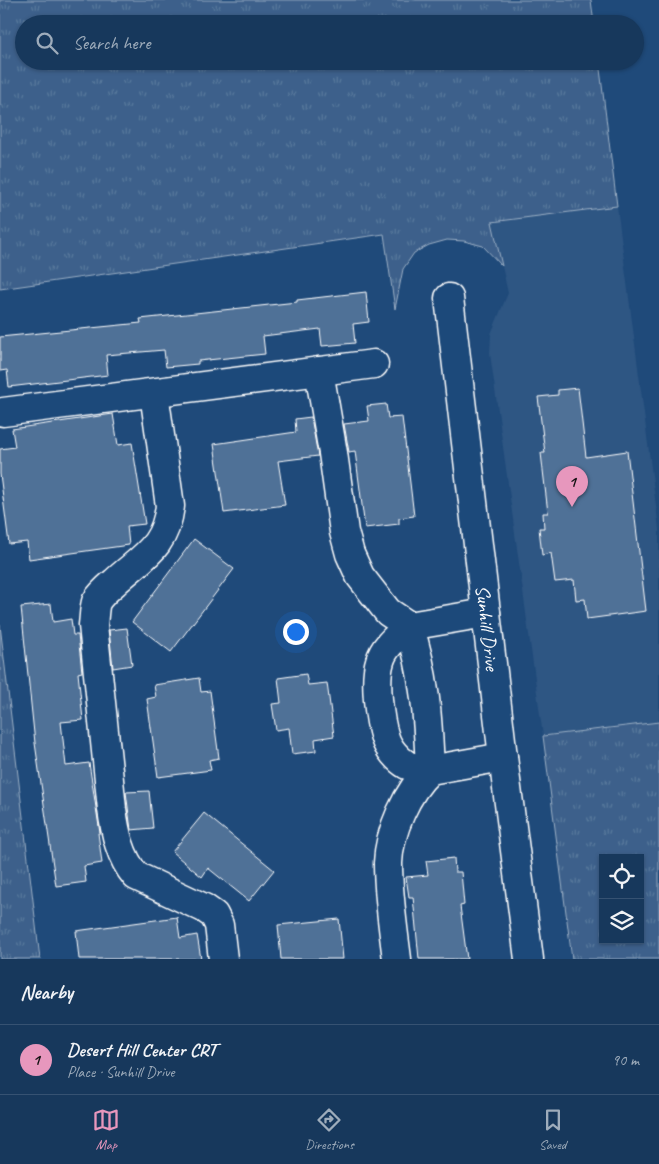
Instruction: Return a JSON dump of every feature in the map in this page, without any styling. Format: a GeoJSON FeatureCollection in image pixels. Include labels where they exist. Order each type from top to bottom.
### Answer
{"type":"FeatureCollection","features":[{"type":"Feature","properties":{"kind":"street","name":"Sunhill Drive"},"geometry":{"type":"LineString","coordinates":[[448,298],[529,959]]}},
{"type":"Feature","properties":{"kind":"street"},"geometry":{"type":"LineString","coordinates":[[3,412],[374,364]]}},
{"type":"Feature","properties":{"kind":"street"},"geometry":{"type":"LineString","coordinates":[[319,371],[344,532],[350,554],[360,576],[388,612],[409,626],[418,652],[428,715],[430,770],[416,785],[400,814],[388,861],[390,902],[397,959]]}},
{"type":"Feature","properties":{"kind":"street"},"geometry":{"type":"LineString","coordinates":[[154,393],[170,506],[168,522],[163,535],[154,547],[110,586],[96,602],[93,625],[113,816],[115,830],[123,854],[136,876],[204,908],[214,915],[219,925],[223,959]]}},
{"type":"Feature","properties":{"kind":"street"},"geometry":{"type":"LineString","coordinates":[[486,613],[409,626],[395,638],[382,655],[378,698],[385,739],[395,754],[408,765],[430,770],[503,757]]}},
{"type":"Feature","properties":{"kind":"shaded area"},"geometry":{"type":"Polygon","coordinates":[[[617,206],[659,529],[659,722],[543,736],[490,353],[491,334],[508,293],[492,222],[617,206]]]}},
{"type":"Feature","properties":{"kind":"green space"},"geometry":{"type":"Polygon","coordinates":[[[0,0],[591,0],[593,15],[15,15],[15,70],[600,70],[617,206],[492,222],[502,266],[483,246],[464,241],[447,240],[429,245],[414,253],[403,269],[395,309],[384,234],[0,289],[0,0]]]}},
{"type":"Feature","properties":{"kind":"green space"},"geometry":{"type":"Polygon","coordinates":[[[0,625],[40,959],[0,959],[0,625]]]}},
{"type":"Feature","properties":{"kind":"green space"},"geometry":{"type":"Polygon","coordinates":[[[659,722],[659,959],[572,959],[543,736],[659,722]]]}},
{"type":"Feature","properties":{"kind":"building"},"geometry":{"type":"Polygon","coordinates":[[[366,292],[369,322],[353,324],[355,343],[322,346],[320,329],[263,336],[265,354],[198,361],[198,364],[166,367],[164,350],[106,355],[108,375],[9,387],[7,370],[0,371],[0,337],[141,323],[140,319],[297,302],[297,300],[366,292]]]}},
{"type":"Feature","properties":{"kind":"building"},"geometry":{"type":"Polygon","coordinates":[[[578,388],[586,457],[627,451],[646,611],[587,619],[585,599],[576,600],[574,580],[555,582],[551,553],[542,555],[539,528],[544,528],[543,513],[548,513],[541,453],[545,453],[538,397],[558,395],[558,390],[578,388]]]}},
{"type":"Feature","properties":{"kind":"building"},"geometry":{"type":"Polygon","coordinates":[[[386,404],[388,418],[402,417],[414,516],[399,518],[399,524],[365,528],[355,451],[349,452],[344,424],[369,421],[367,406],[386,404]]]}},
{"type":"Feature","properties":{"kind":"building"},"geometry":{"type":"Polygon","coordinates":[[[113,414],[118,445],[132,443],[145,524],[127,526],[129,545],[29,559],[27,542],[9,544],[0,474],[0,449],[15,447],[12,429],[113,414]]]}},
{"type":"Feature","properties":{"kind":"building"},"geometry":{"type":"Polygon","coordinates":[[[311,417],[318,456],[278,461],[285,505],[224,513],[214,444],[296,432],[295,419],[311,417]]]}},
{"type":"Feature","properties":{"kind":"building"},"geometry":{"type":"Polygon","coordinates":[[[194,539],[234,569],[171,652],[132,622],[194,539]]]}},
{"type":"Feature","properties":{"kind":"building"},"geometry":{"type":"Polygon","coordinates":[[[51,604],[53,622],[71,619],[73,635],[78,635],[82,672],[78,673],[83,720],[61,722],[66,766],[89,763],[100,833],[98,833],[102,863],[84,866],[86,882],[56,886],[35,743],[21,607],[51,604]]]}},
{"type":"Feature","properties":{"kind":"building"},"geometry":{"type":"Polygon","coordinates":[[[127,628],[132,665],[113,668],[109,630],[127,628]]]}},
{"type":"Feature","properties":{"kind":"building"},"geometry":{"type":"Polygon","coordinates":[[[306,674],[308,685],[327,683],[334,736],[315,739],[316,751],[292,754],[289,728],[276,730],[272,704],[281,703],[278,678],[306,674]]]}},
{"type":"Feature","properties":{"kind":"building"},"geometry":{"type":"Polygon","coordinates":[[[199,678],[201,692],[210,691],[219,758],[209,760],[211,770],[158,777],[147,699],[156,697],[154,685],[199,678]]]}},
{"type":"Feature","properties":{"kind":"building"},"geometry":{"type":"Polygon","coordinates":[[[149,791],[153,828],[131,830],[126,792],[149,791]]]}},
{"type":"Feature","properties":{"kind":"building"},"geometry":{"type":"Polygon","coordinates":[[[204,813],[274,870],[249,901],[208,868],[202,877],[172,852],[204,813]]]}},
{"type":"Feature","properties":{"kind":"building"},"geometry":{"type":"Polygon","coordinates":[[[454,858],[455,872],[461,872],[464,905],[460,906],[467,959],[419,959],[413,897],[409,897],[406,877],[428,875],[426,861],[454,858]]]}},
{"type":"Feature","properties":{"kind":"building"},"geometry":{"type":"Polygon","coordinates":[[[177,917],[180,938],[197,935],[201,959],[79,959],[76,931],[177,917]]]}},
{"type":"Feature","properties":{"kind":"building"},"geometry":{"type":"Polygon","coordinates":[[[339,919],[343,959],[281,959],[278,925],[339,919]]]}},
{"type":"Feature","properties":{"kind":"place","name":"Desert Hill Center CRT"},"geometry":{"type":"Point","coordinates":[572,507]}}]}
